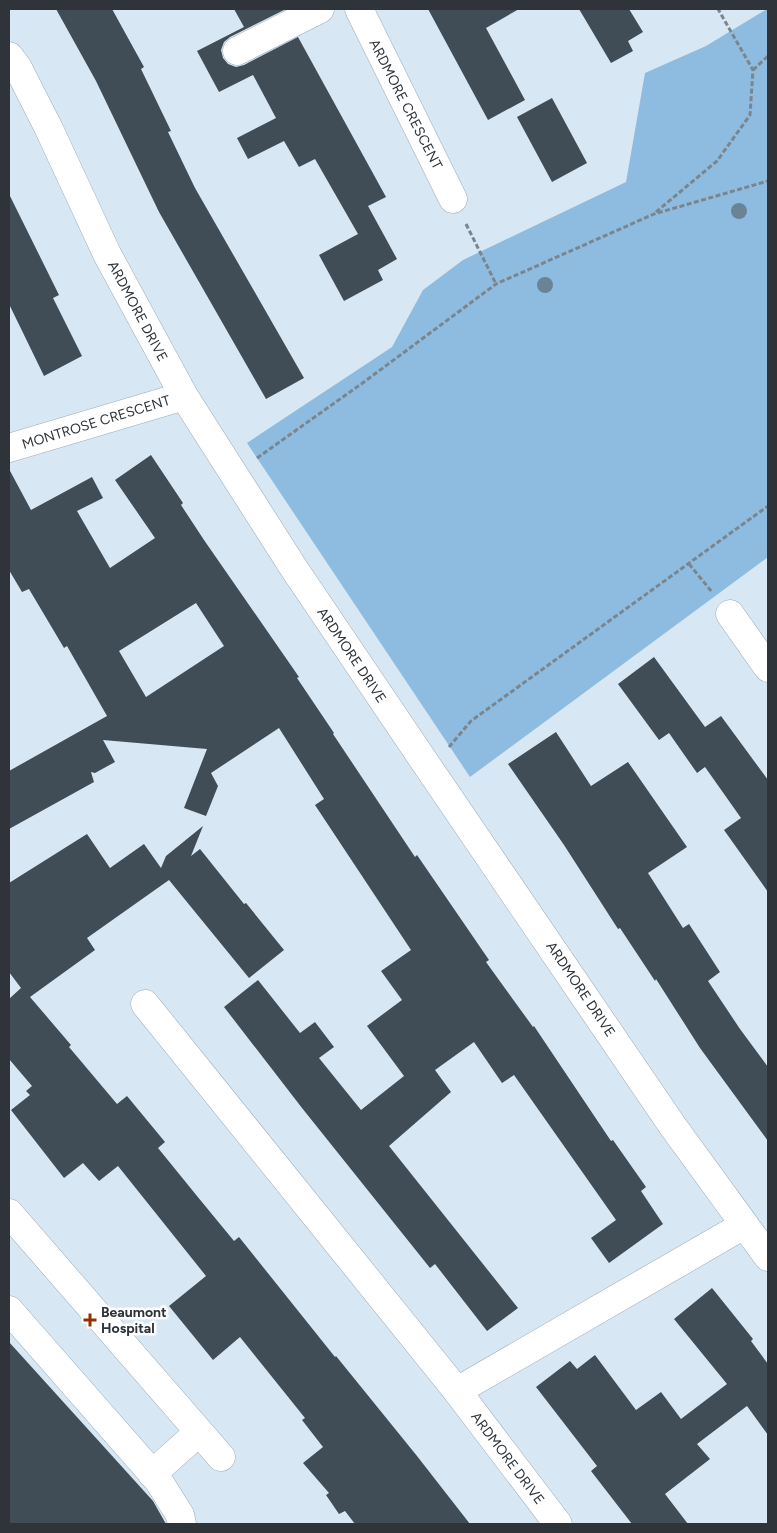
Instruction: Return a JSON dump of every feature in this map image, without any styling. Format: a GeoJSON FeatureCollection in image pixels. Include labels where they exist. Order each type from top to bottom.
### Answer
{"type":"FeatureCollection","features":[{"type":"Feature","properties":{"kind":"street"},"geometry":{"type":"LineString","coordinates":[[237,51],[320,9]]}},
{"type":"Feature","properties":{"kind":"street","name":"ARDMORE CRESCENT"},"geometry":{"type":"LineString","coordinates":[[359,9],[454,199]]}},
{"type":"Feature","properties":{"kind":"street","name":"ARDMORE DRIVE"},"geometry":{"type":"LineString","coordinates":[[9,56],[18,68],[49,129],[107,254],[184,396],[293,566],[426,764],[672,1125],[768,1257]]}},
{"type":"Feature","properties":{"kind":"street","name":"MONTROSE CRESCENT"},"geometry":{"type":"LineString","coordinates":[[9,448],[184,396]]}},
{"type":"Feature","properties":{"kind":"street"},"geometry":{"type":"LineString","coordinates":[[730,614],[768,668]]}},
{"type":"Feature","properties":{"kind":"street","name":"ARDMORE DRIVE"},"geometry":{"type":"LineString","coordinates":[[145,1004],[457,1391],[558,1524]]}},
{"type":"Feature","properties":{"kind":"street"},"geometry":{"type":"LineString","coordinates":[[9,1214],[221,1457]]}},
{"type":"Feature","properties":{"kind":"street"},"geometry":{"type":"LineString","coordinates":[[457,1391],[744,1225]]}},
{"type":"Feature","properties":{"kind":"street"},"geometry":{"type":"LineString","coordinates":[[9,1310],[152,1474],[180,1515],[182,1524]]}},
{"type":"Feature","properties":{"kind":"street"},"geometry":{"type":"LineString","coordinates":[[152,1474],[199,1432]]}},
{"type":"Feature","properties":{"kind":"path"},"geometry":{"type":"LineString","coordinates":[[654,214],[718,161],[750,115],[753,70],[718,9]]}},
{"type":"Feature","properties":{"kind":"path"},"geometry":{"type":"LineString","coordinates":[[753,70],[768,56]]}},
{"type":"Feature","properties":{"kind":"path"},"geometry":{"type":"LineString","coordinates":[[234,475],[496,284],[654,214],[768,181]]}},
{"type":"Feature","properties":{"kind":"path"},"geometry":{"type":"LineString","coordinates":[[454,199],[496,284]]}},
{"type":"Feature","properties":{"kind":"path"},"geometry":{"type":"LineString","coordinates":[[426,764],[451,746],[471,720],[768,506]]}},
{"type":"Feature","properties":{"kind":"path"},"geometry":{"type":"LineString","coordinates":[[689,564],[730,614]]}},
{"type":"Feature","properties":{"kind":"shaded area"},"geometry":{"type":"Polygon","coordinates":[[[767,9],[768,557],[470,777],[247,443],[392,347],[423,290],[463,260],[626,182],[645,73],[706,46],[767,9]]]}},
{"type":"Feature","properties":{"kind":"building"},"geometry":{"type":"Polygon","coordinates":[[[56,9],[112,9],[144,67],[141,69],[171,131],[168,132],[195,188],[304,378],[266,399],[159,212],[96,81],[56,9]]]}},
{"type":"Feature","properties":{"kind":"building"},"geometry":{"type":"Polygon","coordinates":[[[234,9],[284,10],[230,37],[224,42],[221,50],[223,58],[228,64],[236,67],[244,65],[298,37],[386,197],[368,206],[397,259],[378,270],[383,280],[344,301],[319,255],[358,234],[315,159],[299,167],[284,141],[248,159],[237,138],[276,118],[253,75],[219,92],[197,51],[244,27],[234,9]]]}},
{"type":"Feature","properties":{"kind":"building"},"geometry":{"type":"Polygon","coordinates":[[[428,9],[519,9],[486,28],[525,100],[488,120],[428,9]]]}},
{"type":"Feature","properties":{"kind":"building"},"geometry":{"type":"Polygon","coordinates":[[[579,9],[629,9],[643,32],[628,41],[633,51],[611,63],[579,9]]]}},
{"type":"Feature","properties":{"kind":"building"},"geometry":{"type":"Polygon","coordinates":[[[552,98],[587,163],[552,182],[517,117],[552,98]]]}},
{"type":"Feature","properties":{"kind":"building"},"geometry":{"type":"Polygon","coordinates":[[[9,194],[59,295],[53,298],[82,356],[44,376],[9,304],[9,194]]]}},
{"type":"Feature","properties":{"kind":"building"},"geometry":{"type":"Polygon","coordinates":[[[151,455],[183,503],[181,505],[299,677],[297,678],[333,734],[415,857],[417,855],[489,960],[486,962],[534,1026],[611,1141],[613,1140],[646,1187],[641,1191],[663,1224],[609,1263],[591,1238],[616,1220],[514,1075],[502,1083],[474,1042],[435,1070],[451,1092],[389,1146],[518,1308],[487,1331],[435,1264],[430,1268],[224,1007],[258,980],[300,1033],[315,1022],[334,1047],[319,1058],[361,1110],[404,1076],[367,1026],[402,1000],[381,971],[411,950],[315,805],[324,799],[279,728],[211,773],[218,786],[206,816],[184,808],[207,749],[103,740],[115,762],[95,773],[91,772],[94,782],[9,829],[9,771],[107,716],[67,646],[64,648],[29,589],[22,592],[9,570],[9,469],[31,510],[92,477],[103,498],[77,511],[110,568],[155,538],[115,480],[151,455]],[[196,603],[119,651],[146,697],[224,646],[196,603]]]}},
{"type":"Feature","properties":{"kind":"building"},"geometry":{"type":"Polygon","coordinates":[[[654,657],[705,727],[721,716],[768,780],[768,892],[724,830],[741,818],[705,767],[697,773],[669,733],[659,740],[618,684],[654,657]]]}},
{"type":"Feature","properties":{"kind":"building"},"geometry":{"type":"Polygon","coordinates":[[[556,732],[591,786],[628,762],[687,847],[648,873],[683,928],[689,924],[720,972],[708,981],[768,1067],[768,1141],[700,1048],[656,979],[655,981],[620,928],[618,929],[564,845],[508,764],[556,732]]]}},
{"type":"Feature","properties":{"kind":"building"},"geometry":{"type":"Polygon","coordinates":[[[203,826],[191,856],[200,849],[284,950],[249,978],[169,880],[87,938],[95,950],[30,997],[71,1045],[69,1047],[117,1104],[127,1096],[165,1142],[158,1148],[234,1241],[239,1237],[470,1524],[355,1524],[345,1511],[339,1514],[326,1495],[329,1493],[303,1463],[323,1447],[302,1420],[305,1418],[240,1337],[213,1360],[169,1306],[206,1276],[118,1166],[99,1181],[83,1163],[64,1178],[11,1110],[30,1095],[26,1091],[32,1086],[9,1059],[9,999],[21,988],[9,972],[9,883],[87,834],[110,868],[144,844],[161,868],[166,856],[203,826]]]}},
{"type":"Feature","properties":{"kind":"building"},"geometry":{"type":"Polygon","coordinates":[[[712,1288],[753,1339],[751,1341],[768,1364],[768,1435],[747,1406],[697,1444],[710,1459],[665,1494],[688,1524],[632,1524],[591,1471],[597,1466],[536,1387],[570,1361],[577,1369],[595,1355],[636,1410],[661,1392],[681,1419],[727,1384],[674,1319],[712,1288]]]}},
{"type":"Feature","properties":{"kind":"building"},"geometry":{"type":"Polygon","coordinates":[[[9,1342],[153,1501],[166,1524],[9,1524],[9,1342]]]}},
{"type":"Feature","properties":{"kind":"place","name":"Beaumont Hospital"},"geometry":{"type":"Point","coordinates":[90,1320]}}]}
